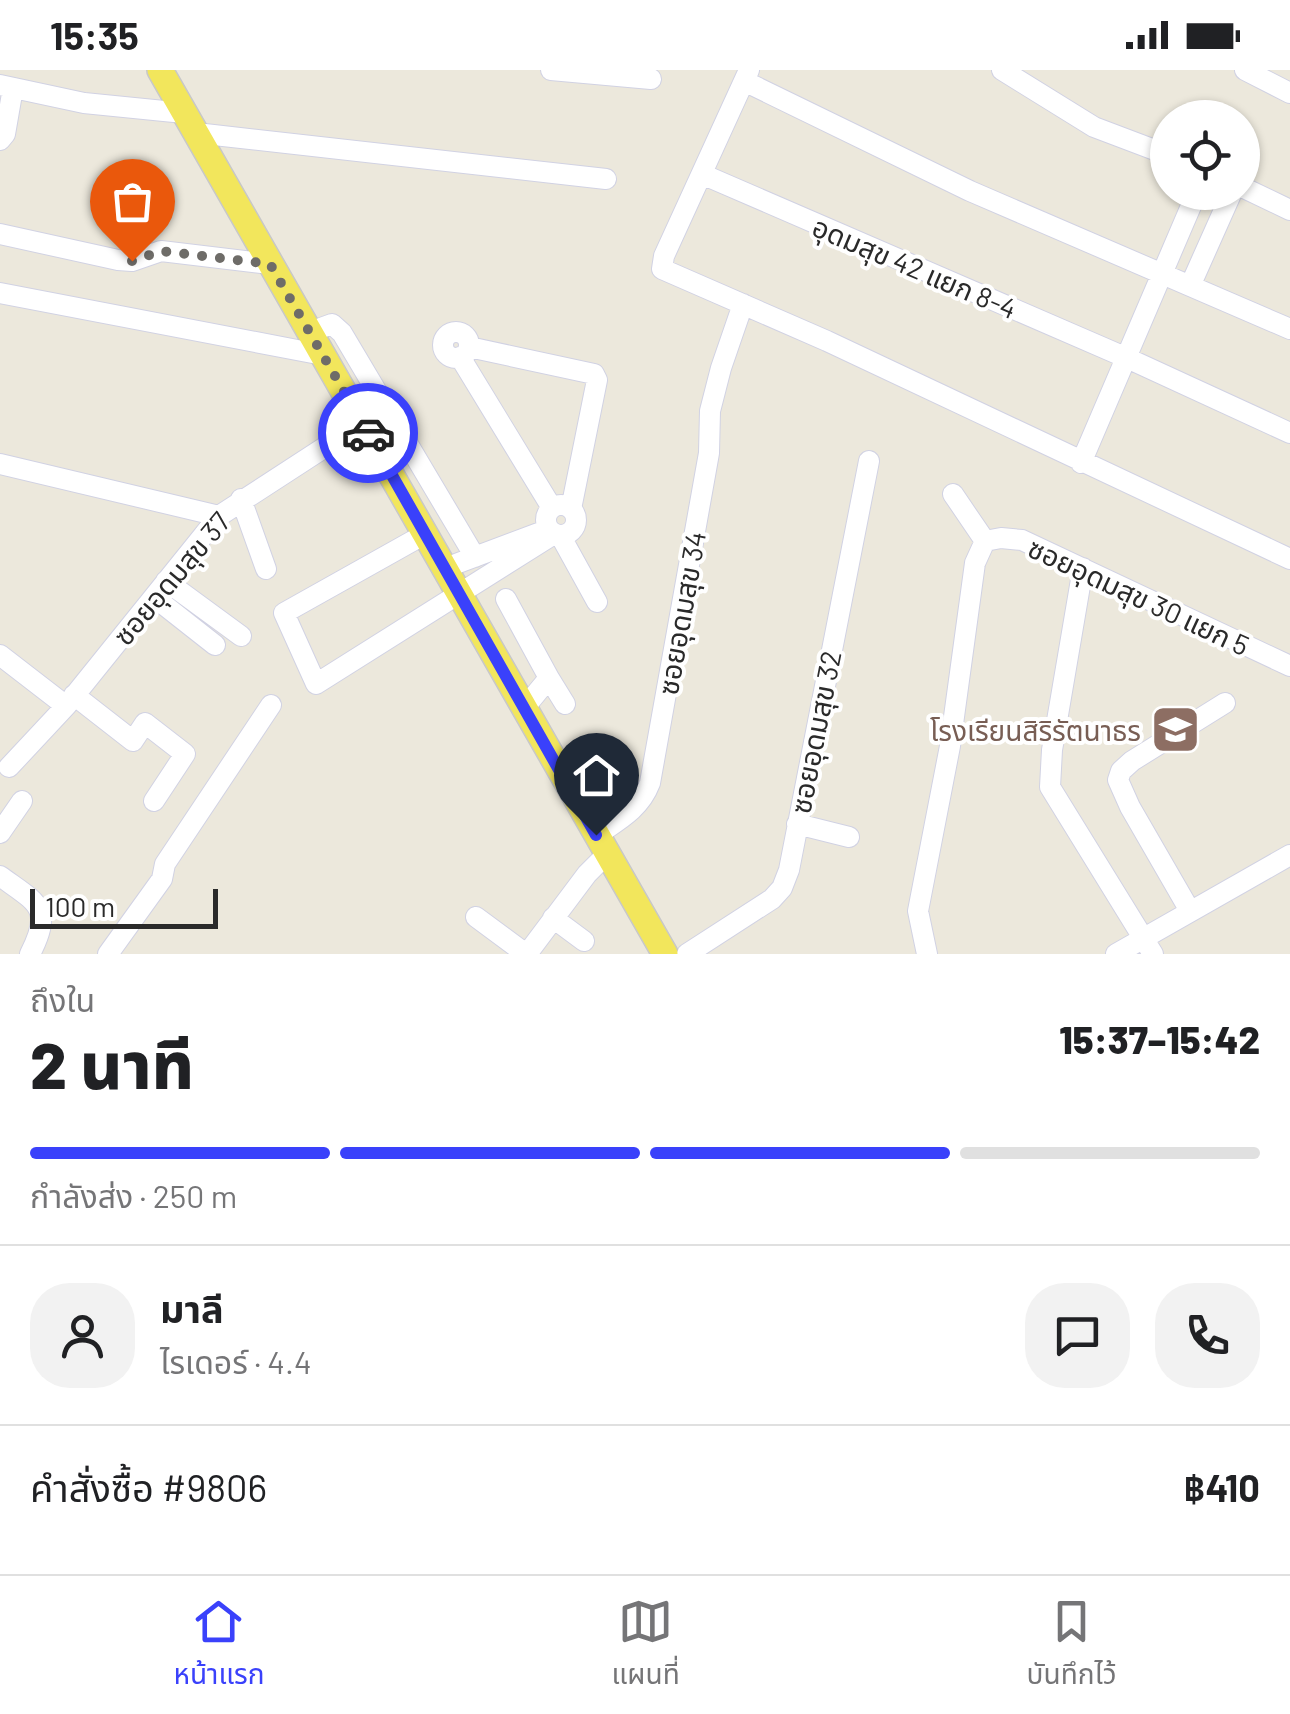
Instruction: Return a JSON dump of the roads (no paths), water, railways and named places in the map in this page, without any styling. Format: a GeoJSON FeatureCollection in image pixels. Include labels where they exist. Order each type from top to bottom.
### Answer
{"type":"FeatureCollection","features":[{"type":"Feature","properties":{"kind":"main road"},"geometry":{"type":"LineString","coordinates":[[160,70],[665,954]]}},
{"type":"Feature","properties":{"kind":"street"},"geometry":{"type":"LineString","coordinates":[[551,70],[650,78]]}},
{"type":"Feature","properties":{"kind":"street"},"geometry":{"type":"LineString","coordinates":[[1002,70],[1094,126],[1150,147]]}},
{"type":"Feature","properties":{"kind":"street"},"geometry":{"type":"LineString","coordinates":[[1245,70],[1290,93]]}},
{"type":"Feature","properties":{"kind":"street"},"geometry":{"type":"LineString","coordinates":[[1290,329],[970,191],[746,76],[664,256],[662,269],[827,341],[1290,559]]}},
{"type":"Feature","properties":{"kind":"street"},"geometry":{"type":"LineString","coordinates":[[0,140],[4,134],[6,97],[84,104],[190,123],[606,179]]}},
{"type":"Feature","properties":{"kind":"street","name":"อุดมสุข 42 แยก 8-4"},"geometry":{"type":"LineString","coordinates":[[704,175],[1290,433]]}},
{"type":"Feature","properties":{"kind":"street"},"geometry":{"type":"LineString","coordinates":[[1260,196],[1290,210]]}},
{"type":"Feature","properties":{"kind":"street"},"geometry":{"type":"LineString","coordinates":[[1080,463],[1189,210]]}},
{"type":"Feature","properties":{"kind":"street"},"geometry":{"type":"LineString","coordinates":[[1191,284],[1224,210]]}},
{"type":"Feature","properties":{"kind":"street"},"geometry":{"type":"LineString","coordinates":[[0,234],[118,260],[132,261],[161,251],[270,264]]}},
{"type":"Feature","properties":{"kind":"street"},"geometry":{"type":"LineString","coordinates":[[0,292],[324,355]]}},
{"type":"Feature","properties":{"kind":"street","name":"ซอยอุดมสุข 34"},"geometry":{"type":"LineString","coordinates":[[526,954],[587,874],[602,844],[644,798],[650,783],[709,454],[710,411],[720,368],[743,304]]}},
{"type":"Feature","properties":{"kind":"street"},"geometry":{"type":"LineString","coordinates":[[310,332],[332,324],[342,333],[474,557]]}},
{"type":"Feature","properties":{"kind":"street"},"geometry":{"type":"LineString","coordinates":[[425,534],[284,614],[316,684],[460,595],[557,523],[598,380],[589,370],[464,352],[557,523],[597,602]]}},
{"type":"Feature","properties":{"kind":"street","name":"ซอยอุดมสุข 37"},"geometry":{"type":"LineString","coordinates":[[8,767],[70,700],[219,516],[362,422]]}},
{"type":"Feature","properties":{"kind":"street","name":"ซอยอุดมสุข 32"},"geometry":{"type":"LineString","coordinates":[[687,954],[772,899],[782,888],[789,870],[869,461]]}},
{"type":"Feature","properties":{"kind":"street"},"geometry":{"type":"LineString","coordinates":[[0,464],[219,516]]}},
{"type":"Feature","properties":{"kind":"street"},"geometry":{"type":"LineString","coordinates":[[927,954],[918,912],[950,746],[975,563],[985,542],[953,494]]}},
{"type":"Feature","properties":{"kind":"street"},"geometry":{"type":"LineString","coordinates":[[241,499],[266,570]]}},
{"type":"Feature","properties":{"kind":"street"},"geometry":{"type":"LineString","coordinates":[[444,568],[557,523]]}},
{"type":"Feature","properties":{"kind":"street","name":"ซอยอุดมสุข 30 แยก 5"},"geometry":{"type":"LineString","coordinates":[[985,542],[1001,538],[1022,540],[1290,666]]}},
{"type":"Feature","properties":{"kind":"street"},"geometry":{"type":"LineString","coordinates":[[1083,568],[1052,750],[1050,787],[1148,947]]}},
{"type":"Feature","properties":{"kind":"street"},"geometry":{"type":"LineString","coordinates":[[160,589],[241,636]]}},
{"type":"Feature","properties":{"kind":"street"},"geometry":{"type":"LineString","coordinates":[[160,589],[215,645]]}},
{"type":"Feature","properties":{"kind":"street"},"geometry":{"type":"LineString","coordinates":[[506,599],[565,704]]}},
{"type":"Feature","properties":{"kind":"street"},"geometry":{"type":"LineString","coordinates":[[0,655],[133,741],[145,723],[185,754],[154,801]]}},
{"type":"Feature","properties":{"kind":"street"},"geometry":{"type":"LineString","coordinates":[[525,707],[550,678]]}},
{"type":"Feature","properties":{"kind":"street"},"geometry":{"type":"LineString","coordinates":[[1190,912],[1118,780],[1132,761],[1225,704]]}},
{"type":"Feature","properties":{"kind":"street"},"geometry":{"type":"LineString","coordinates":[[108,954],[162,879],[166,864],[271,705]]}},
{"type":"Feature","properties":{"kind":"street"},"geometry":{"type":"LineString","coordinates":[[0,833],[22,800]]}},
{"type":"Feature","properties":{"kind":"street"},"geometry":{"type":"LineString","coordinates":[[797,824],[850,838]]}},
{"type":"Feature","properties":{"kind":"street"},"geometry":{"type":"LineString","coordinates":[[1116,954],[1148,947],[1190,912],[1290,855]]}},
{"type":"Feature","properties":{"kind":"street"},"geometry":{"type":"LineString","coordinates":[[0,876],[35,901],[42,916],[42,930],[30,954]]}},
{"type":"Feature","properties":{"kind":"street"},"geometry":{"type":"LineString","coordinates":[[476,917],[526,954]]}},
{"type":"Feature","properties":{"kind":"street"},"geometry":{"type":"LineString","coordinates":[[553,918],[584,941]]}},
{"type":"Feature","properties":{"kind":"place","name":"โรงเรียนสิริรัตนาธร"},"geometry":{"type":"Point","coordinates":[1176,730]}}]}
